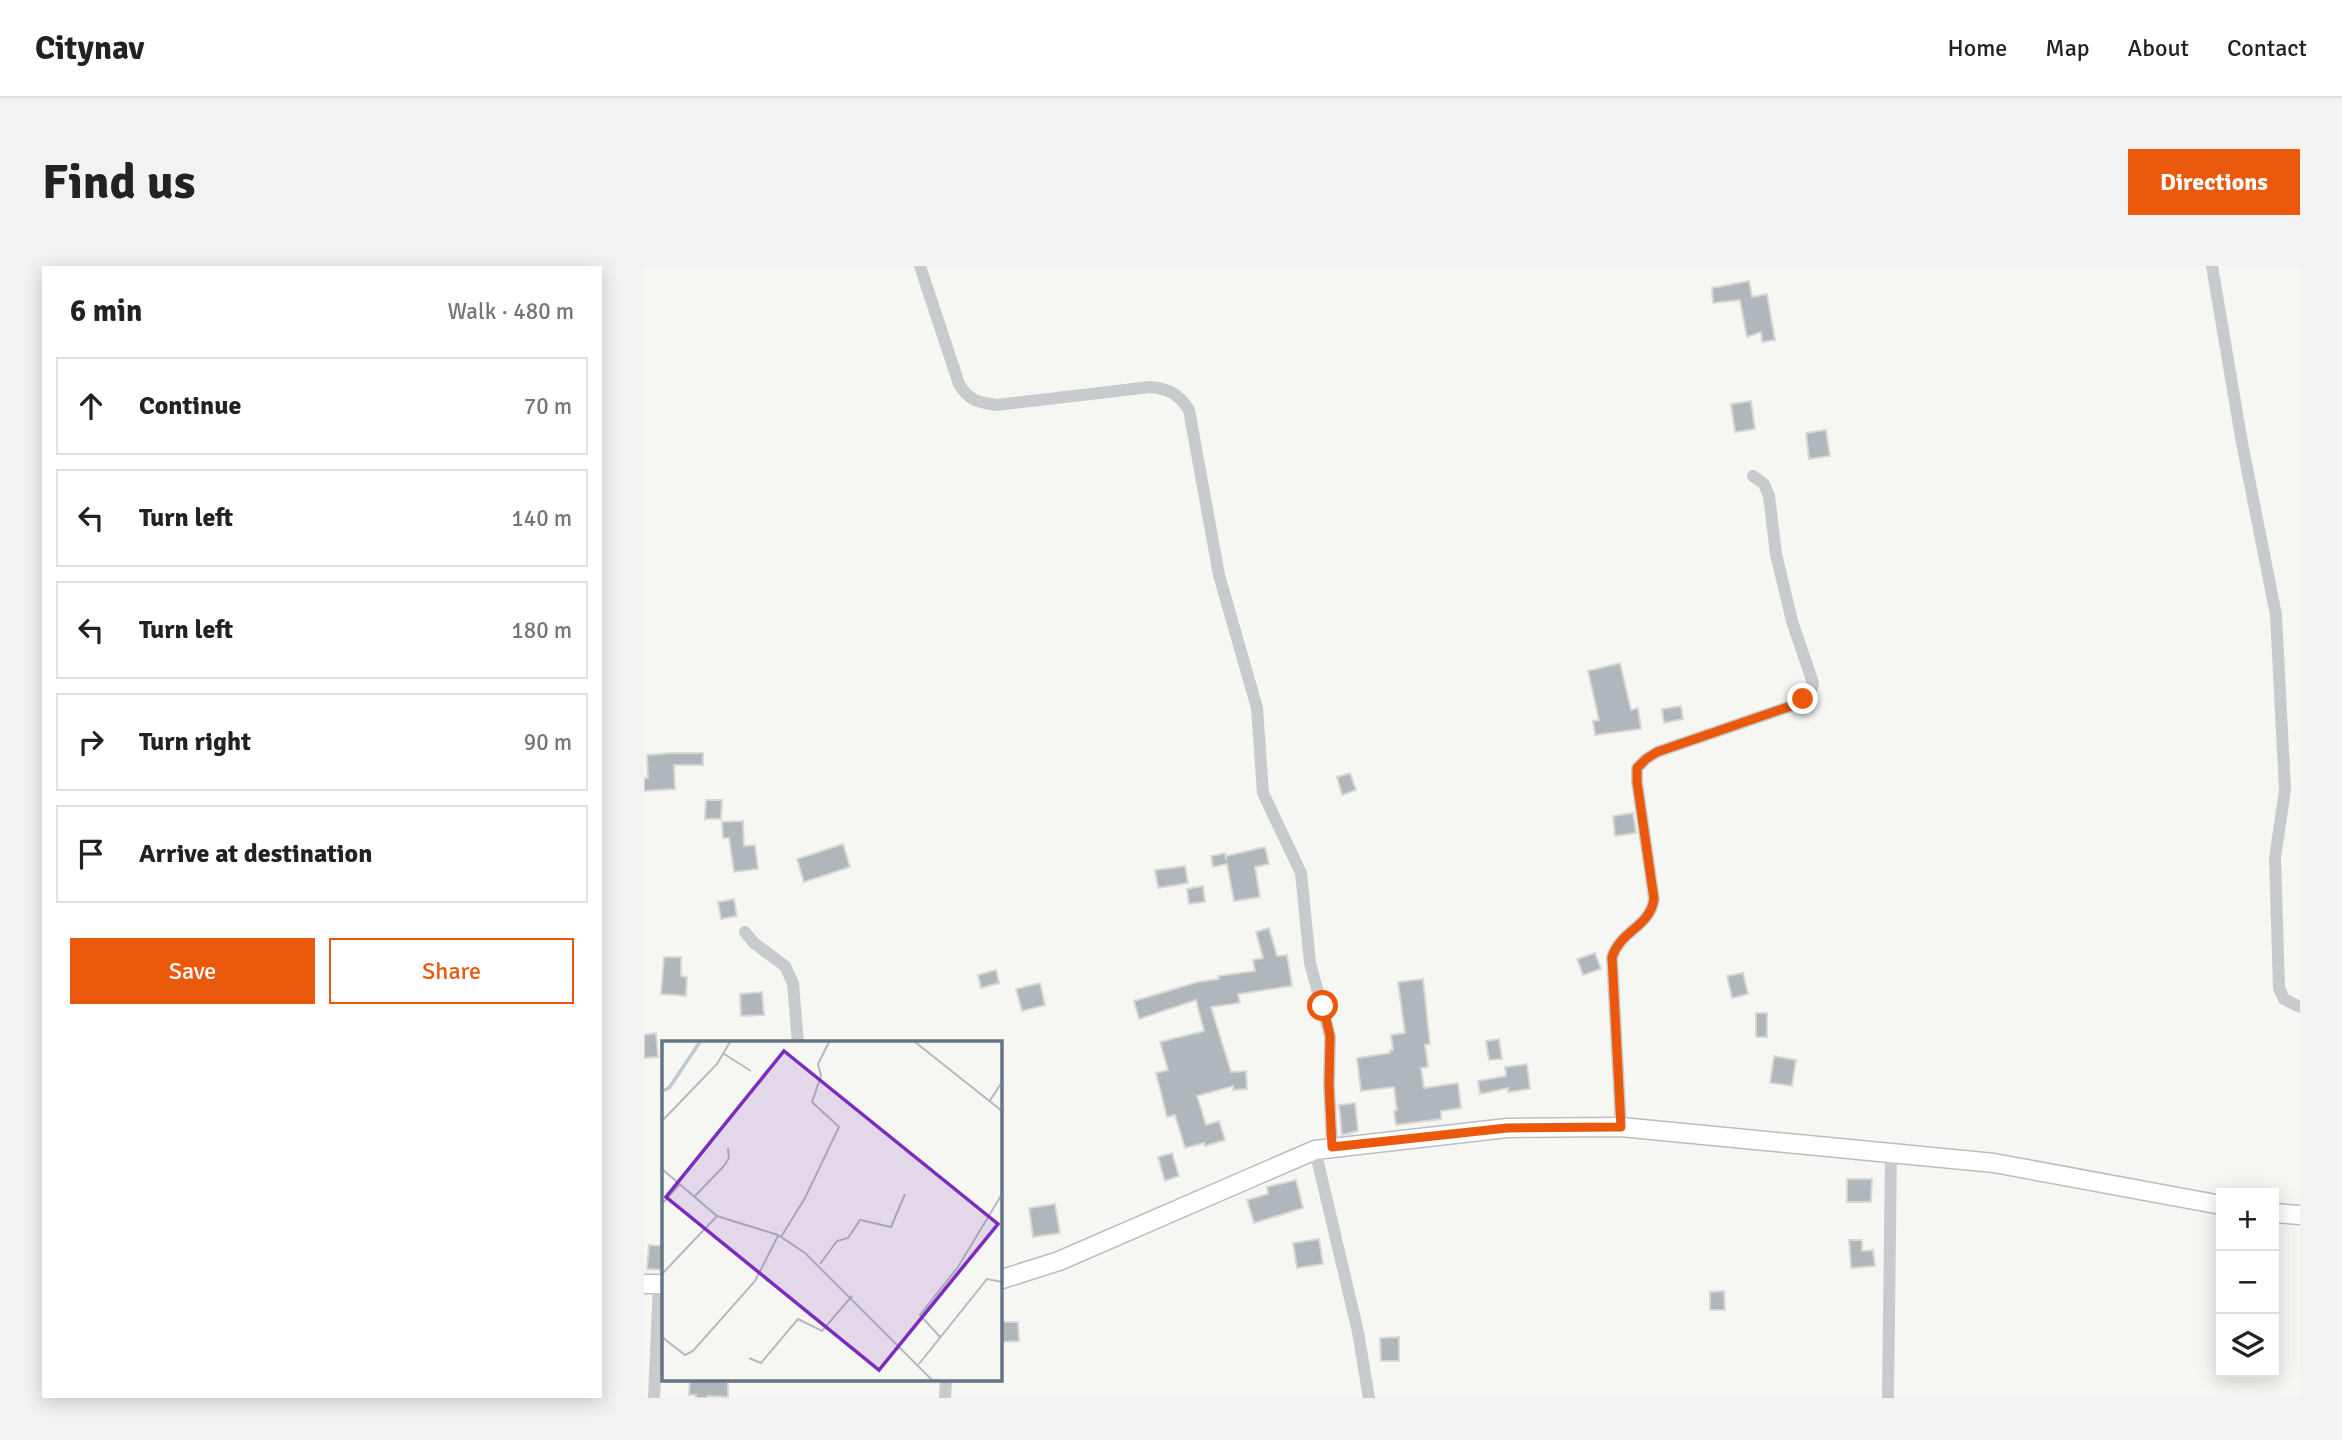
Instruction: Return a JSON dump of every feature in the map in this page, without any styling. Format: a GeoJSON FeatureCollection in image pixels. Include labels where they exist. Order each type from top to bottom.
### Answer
{"type":"FeatureCollection","features":[{"type":"Feature","properties":{"kind":"street"},"geometry":{"type":"LineString","coordinates":[[920,266],[959,384],[973,402],[997,405],[1150,387],[1173,392],[1189,410],[1219,575],[1257,708],[1263,793],[1301,873],[1310,963],[1330,1036],[1323,1149],[1369,1398]]}},
{"type":"Feature","properties":{"kind":"street"},"geometry":{"type":"LineString","coordinates":[[2212,266],[2242,443],[2276,615],[2285,790],[2275,858],[2279,988],[2284,999],[2300,1007]]}},
{"type":"Feature","properties":{"kind":"street"},"geometry":{"type":"LineString","coordinates":[[1621,1127],[1612,957],[1616,945],[1646,919],[1652,910],[1654,899],[1637,768],[1657,752],[1794,705],[1811,692],[1813,683],[1792,621],[1779,567],[1769,496],[1764,484],[1753,476]]}},
{"type":"Feature","properties":{"kind":"street"},"geometry":{"type":"LineString","coordinates":[[745,932],[790,973],[798,1041]]}},
{"type":"Feature","properties":{"kind":"street"},"geometry":{"type":"LineString","coordinates":[[1001,1279],[1059,1261],[1323,1149],[1507,1128],[1621,1127],[1994,1163],[2216,1204]]}},
{"type":"Feature","properties":{"kind":"street"},"geometry":{"type":"LineString","coordinates":[[1888,1398],[1891,1152]]}},
{"type":"Feature","properties":{"kind":"street"},"geometry":{"type":"LineString","coordinates":[[2279,1213],[2300,1215]]}},
{"type":"Feature","properties":{"kind":"street"},"geometry":{"type":"LineString","coordinates":[[654,1398],[655,1284]]}},
{"type":"Feature","properties":{"kind":"street"},"geometry":{"type":"LineString","coordinates":[[945,1398],[946,1380]]}},
{"type":"Feature","properties":{"kind":"building"},"geometry":{"type":"Polygon","coordinates":[[[1749,281],[1752,297],[1767,294],[1775,340],[1762,342],[1761,332],[1747,337],[1740,300],[1713,303],[1712,288],[1749,281]]]}},
{"type":"Feature","properties":{"kind":"building"},"geometry":{"type":"Polygon","coordinates":[[[1751,401],[1755,429],[1735,432],[1731,404],[1751,401]]]}},
{"type":"Feature","properties":{"kind":"building"},"geometry":{"type":"Polygon","coordinates":[[[1826,430],[1830,456],[1809,459],[1806,433],[1826,430]]]}},
{"type":"Feature","properties":{"kind":"building"},"geometry":{"type":"Polygon","coordinates":[[[1620,663],[1631,710],[1638,708],[1641,729],[1595,735],[1593,721],[1599,720],[1588,671],[1620,663]]]}},
{"type":"Feature","properties":{"kind":"building"},"geometry":{"type":"Polygon","coordinates":[[[1681,706],[1683,719],[1664,723],[1662,709],[1681,706]]]}},
{"type":"Feature","properties":{"kind":"building"},"geometry":{"type":"Polygon","coordinates":[[[703,753],[703,765],[674,765],[675,789],[644,791],[644,778],[648,778],[647,755],[703,753]]]}},
{"type":"Feature","properties":{"kind":"building"},"geometry":{"type":"Polygon","coordinates":[[[1350,773],[1356,790],[1342,795],[1337,777],[1350,773]]]}},
{"type":"Feature","properties":{"kind":"building"},"geometry":{"type":"Polygon","coordinates":[[[706,800],[722,800],[721,819],[705,819],[706,800]]]}},
{"type":"Feature","properties":{"kind":"building"},"geometry":{"type":"Polygon","coordinates":[[[1633,813],[1636,833],[1615,836],[1613,816],[1633,813]]]}},
{"type":"Feature","properties":{"kind":"building"},"geometry":{"type":"Polygon","coordinates":[[[743,821],[744,846],[755,845],[758,869],[734,872],[729,838],[723,838],[722,822],[743,821]]]}},
{"type":"Feature","properties":{"kind":"building"},"geometry":{"type":"Polygon","coordinates":[[[843,844],[850,867],[804,882],[797,859],[843,844]]]}},
{"type":"Feature","properties":{"kind":"building"},"geometry":{"type":"Polygon","coordinates":[[[1265,847],[1269,864],[1255,867],[1260,897],[1234,901],[1227,864],[1213,867],[1211,856],[1225,853],[1226,860],[1226,856],[1265,847]]]}},
{"type":"Feature","properties":{"kind":"building"},"geometry":{"type":"Polygon","coordinates":[[[1185,866],[1188,883],[1158,888],[1155,870],[1185,866]]]}},
{"type":"Feature","properties":{"kind":"building"},"geometry":{"type":"Polygon","coordinates":[[[1203,886],[1205,902],[1189,904],[1187,889],[1203,886]]]}},
{"type":"Feature","properties":{"kind":"building"},"geometry":{"type":"Polygon","coordinates":[[[734,899],[737,916],[721,919],[718,902],[734,899]]]}},
{"type":"Feature","properties":{"kind":"building"},"geometry":{"type":"Polygon","coordinates":[[[1269,928],[1277,956],[1287,955],[1292,986],[1238,994],[1240,1003],[1211,1007],[1231,1072],[1246,1071],[1247,1089],[1233,1090],[1233,1086],[1197,1096],[1206,1125],[1219,1121],[1225,1140],[1185,1148],[1175,1115],[1167,1117],[1156,1073],[1168,1070],[1160,1042],[1204,1031],[1196,1000],[1139,1019],[1134,1001],[1198,982],[1219,979],[1218,976],[1255,971],[1253,960],[1263,958],[1256,932],[1269,928]]]}},
{"type":"Feature","properties":{"kind":"building"},"geometry":{"type":"Polygon","coordinates":[[[1595,953],[1601,969],[1583,975],[1577,959],[1595,953]]]}},
{"type":"Feature","properties":{"kind":"building"},"geometry":{"type":"Polygon","coordinates":[[[664,957],[681,957],[681,976],[687,977],[686,996],[661,994],[664,957]]]}},
{"type":"Feature","properties":{"kind":"building"},"geometry":{"type":"Polygon","coordinates":[[[996,970],[999,983],[981,988],[978,975],[996,970]]]}},
{"type":"Feature","properties":{"kind":"building"},"geometry":{"type":"Polygon","coordinates":[[[1743,973],[1748,994],[1732,998],[1727,976],[1743,973]]]}},
{"type":"Feature","properties":{"kind":"building"},"geometry":{"type":"Polygon","coordinates":[[[1423,979],[1430,1044],[1425,1045],[1428,1067],[1421,1068],[1424,1088],[1458,1083],[1461,1108],[1441,1111],[1441,1119],[1396,1125],[1394,1087],[1361,1091],[1357,1058],[1390,1053],[1390,1050],[1393,1050],[1391,1035],[1405,1033],[1398,982],[1423,979]]]}},
{"type":"Feature","properties":{"kind":"building"},"geometry":{"type":"Polygon","coordinates":[[[1040,983],[1045,1005],[1022,1011],[1016,989],[1040,983]]]}},
{"type":"Feature","properties":{"kind":"building"},"geometry":{"type":"Polygon","coordinates":[[[762,992],[764,1015],[741,1016],[740,994],[762,992]]]}},
{"type":"Feature","properties":{"kind":"building"},"geometry":{"type":"Polygon","coordinates":[[[1756,1013],[1767,1013],[1767,1037],[1756,1037],[1756,1013]]]}},
{"type":"Feature","properties":{"kind":"building"},"geometry":{"type":"Polygon","coordinates":[[[656,1033],[658,1057],[644,1058],[644,1035],[656,1033]]]}},
{"type":"Feature","properties":{"kind":"building"},"geometry":{"type":"Polygon","coordinates":[[[1499,1039],[1502,1059],[1489,1060],[1486,1041],[1499,1039]]]}},
{"type":"Feature","properties":{"kind":"building"},"geometry":{"type":"Polygon","coordinates":[[[1774,1056],[1796,1060],[1792,1086],[1770,1083],[1774,1056]]]}},
{"type":"Feature","properties":{"kind":"building"},"geometry":{"type":"Polygon","coordinates":[[[1527,1064],[1530,1089],[1508,1092],[1508,1088],[1480,1094],[1478,1081],[1506,1076],[1505,1067],[1527,1064]]]}},
{"type":"Feature","properties":{"kind":"building"},"geometry":{"type":"Polygon","coordinates":[[[1355,1103],[1358,1131],[1342,1135],[1339,1105],[1355,1103]]]}},
{"type":"Feature","properties":{"kind":"building"},"geometry":{"type":"Polygon","coordinates":[[[1172,1153],[1179,1176],[1165,1181],[1158,1157],[1172,1153]]]}},
{"type":"Feature","properties":{"kind":"building"},"geometry":{"type":"Polygon","coordinates":[[[1847,1179],[1872,1179],[1871,1202],[1847,1202],[1847,1179]]]}},
{"type":"Feature","properties":{"kind":"building"},"geometry":{"type":"Polygon","coordinates":[[[1296,1180],[1303,1208],[1254,1223],[1247,1200],[1268,1194],[1267,1187],[1296,1180]]]}},
{"type":"Feature","properties":{"kind":"building"},"geometry":{"type":"Polygon","coordinates":[[[1055,1204],[1060,1233],[1033,1237],[1029,1208],[1055,1204]]]}},
{"type":"Feature","properties":{"kind":"building"},"geometry":{"type":"Polygon","coordinates":[[[1319,1239],[1323,1264],[1297,1268],[1293,1243],[1319,1239]]]}},
{"type":"Feature","properties":{"kind":"building"},"geometry":{"type":"Polygon","coordinates":[[[1849,1240],[1862,1240],[1862,1251],[1873,1250],[1875,1266],[1851,1268],[1849,1240]]]}},
{"type":"Feature","properties":{"kind":"building"},"geometry":{"type":"Polygon","coordinates":[[[649,1245],[662,1246],[662,1270],[647,1269],[649,1245]]]}},
{"type":"Feature","properties":{"kind":"building"},"geometry":{"type":"Polygon","coordinates":[[[1724,1291],[1725,1310],[1710,1310],[1710,1292],[1724,1291]]]}},
{"type":"Feature","properties":{"kind":"building"},"geometry":{"type":"Polygon","coordinates":[[[1001,1322],[1018,1322],[1019,1341],[1001,1342],[1001,1322]]]}},
{"type":"Feature","properties":{"kind":"building"},"geometry":{"type":"Polygon","coordinates":[[[1399,1337],[1399,1361],[1381,1361],[1380,1338],[1399,1337]]]}},
{"type":"Feature","properties":{"kind":"building"},"geometry":{"type":"Polygon","coordinates":[[[690,1380],[728,1380],[728,1397],[696,1398],[696,1395],[689,1395],[690,1380]]]}},
{"type":"Feature","properties":{"kind":"route"},"geometry":{"type":"LineString","coordinates":[[1323,1006],[1330,1036],[1332,1147],[1507,1128],[1621,1127],[1612,957],[1616,945],[1646,919],[1652,910],[1654,899],[1637,768],[1657,752],[1794,705],[1803,699]]}}]}
